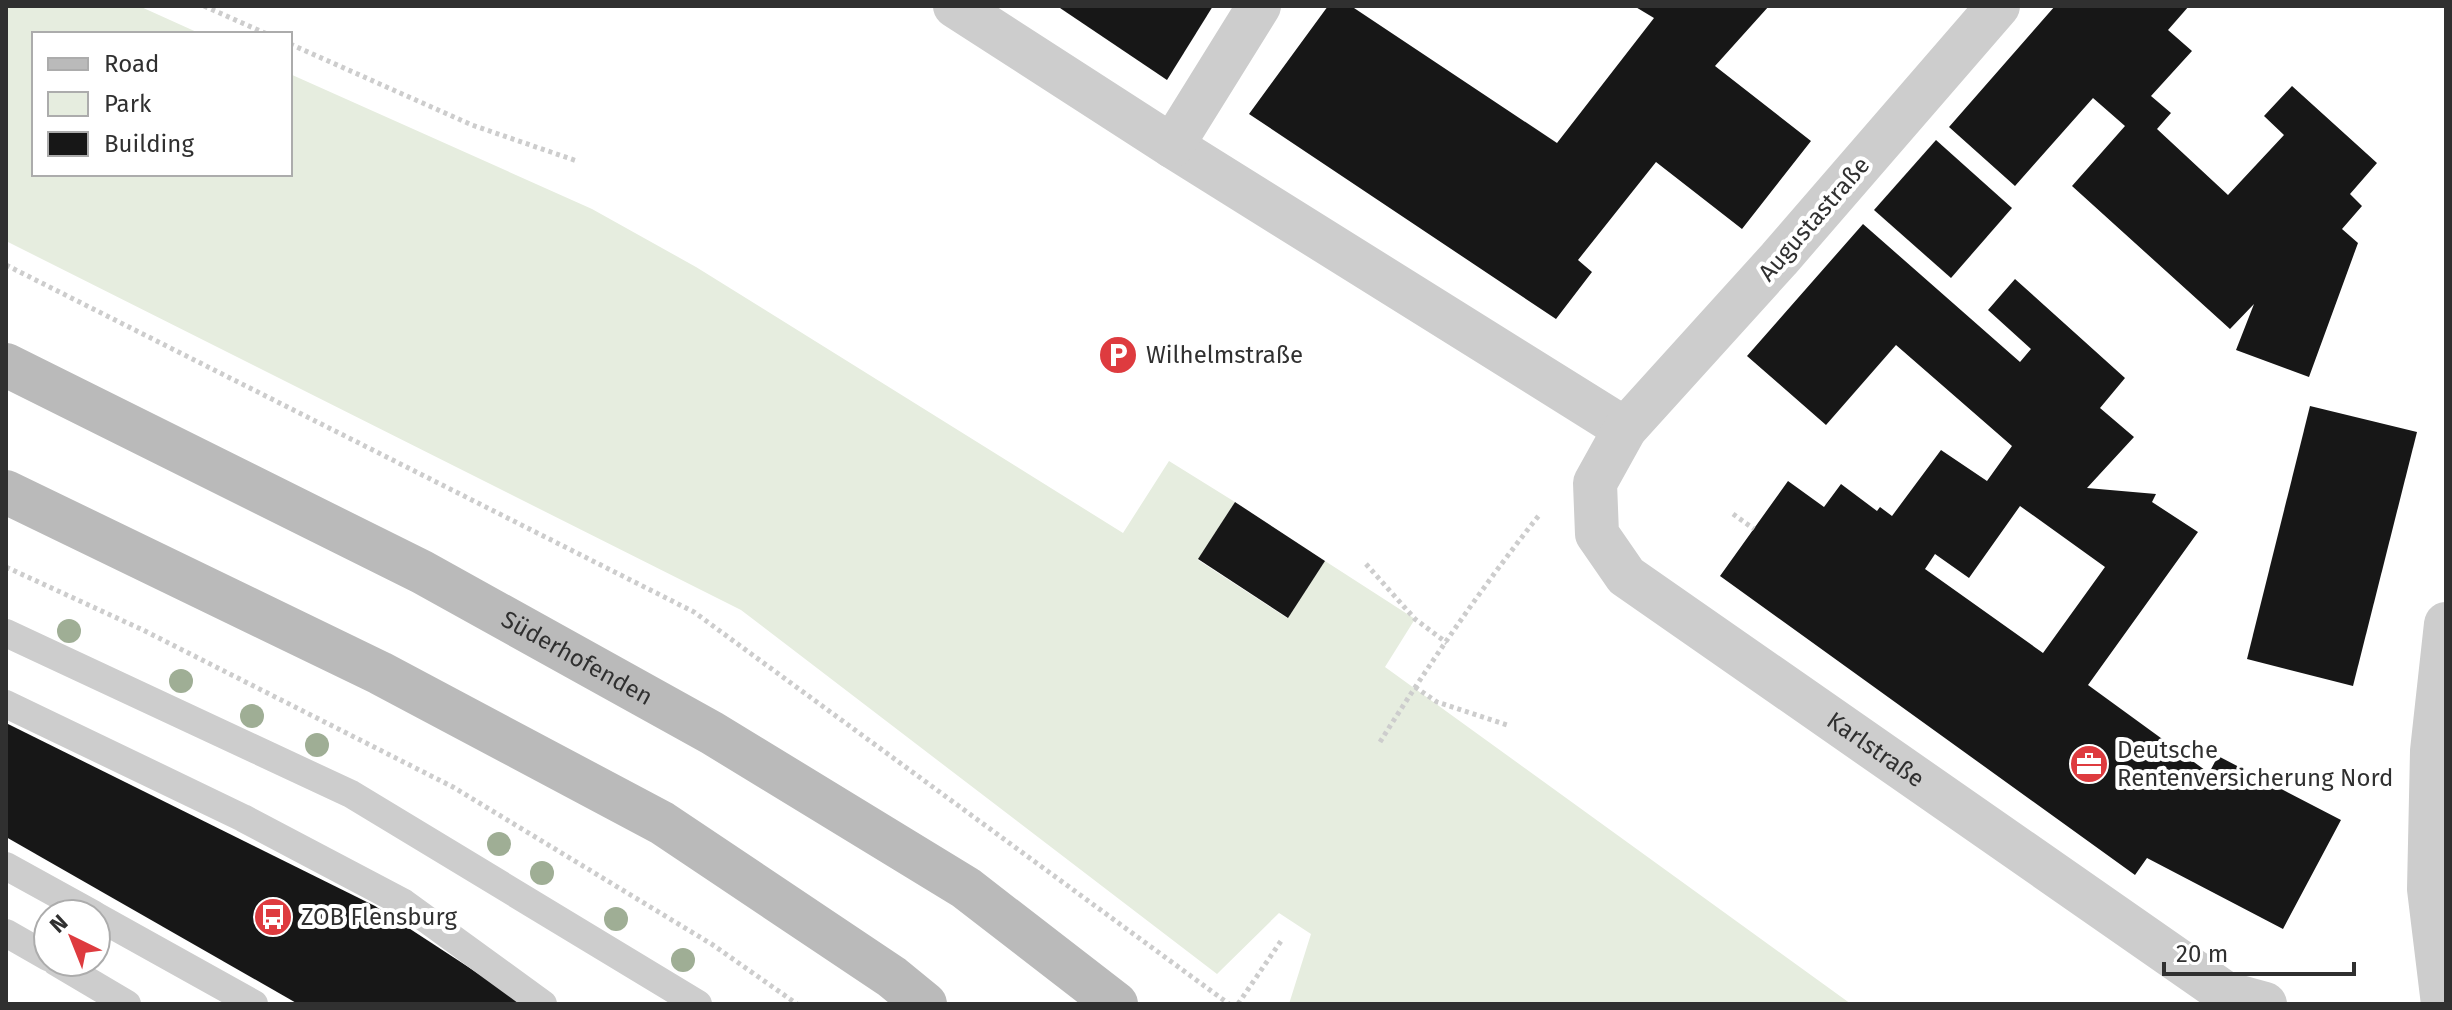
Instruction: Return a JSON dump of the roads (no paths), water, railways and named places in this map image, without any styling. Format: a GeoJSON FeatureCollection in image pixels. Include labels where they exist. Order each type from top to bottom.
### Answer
{"type":"FeatureCollection","features":[{"type":"Feature","properties":{"kind":"main road","name":"Süderhofenden"},"geometry":{"type":"LineString","coordinates":[[6,365],[422,572],[712,733],[966,888],[1116,1004]]}},
{"type":"Feature","properties":{"kind":"main road"},"geometry":{"type":"LineString","coordinates":[[6,492],[380,673],[662,823],[892,977],[925,1004]]}},
{"type":"Feature","properties":{"kind":"street"},"geometry":{"type":"LineString","coordinates":[[955,6],[1172,146],[1625,429]]}},
{"type":"Feature","properties":{"kind":"street"},"geometry":{"type":"LineString","coordinates":[[1172,146],[1259,6]]}},
{"type":"Feature","properties":{"kind":"street","name":"Augustastraße"},"geometry":{"type":"LineString","coordinates":[[1625,429],[1779,259],[1998,6]]}},
{"type":"Feature","properties":{"kind":"street","name":"Karlstraße"},"geometry":{"type":"LineString","coordinates":[[1625,429],[1595,483],[1597,534],[1626,576],[2225,993],[2265,1004]]}},
{"type":"Feature","properties":{"kind":"street"},"geometry":{"type":"LineString","coordinates":[[2443,1004],[2429,889],[2432,751],[2446,624]]}},
{"type":"Feature","properties":{"kind":"lane"},"geometry":{"type":"LineString","coordinates":[[6,633],[351,794],[698,1004]]}},
{"type":"Feature","properties":{"kind":"lane"},"geometry":{"type":"LineString","coordinates":[[6,704],[243,818],[404,903],[543,1004]]}},
{"type":"Feature","properties":{"kind":"lane"},"geometry":{"type":"LineString","coordinates":[[6,866],[64,898]]}},
{"type":"Feature","properties":{"kind":"lane"},"geometry":{"type":"LineString","coordinates":[[112,925],[254,1004]]}},
{"type":"Feature","properties":{"kind":"lane"},"geometry":{"type":"LineString","coordinates":[[6,933],[32,948]]}},
{"type":"Feature","properties":{"kind":"lane"},"geometry":{"type":"LineString","coordinates":[[83,978],[127,1004]]}},
{"type":"Feature","properties":{"kind":"place","name":"Wilhelmstraße"},"geometry":{"type":"Point","coordinates":[1118,355]}},
{"type":"Feature","properties":{"kind":"place","name":"Deutsche Rentenversicherung Nord"},"geometry":{"type":"Point","coordinates":[2089,764]}},
{"type":"Feature","properties":{"kind":"place","name":"ZOB Flensburg"},"geometry":{"type":"Point","coordinates":[273,917]}}]}
